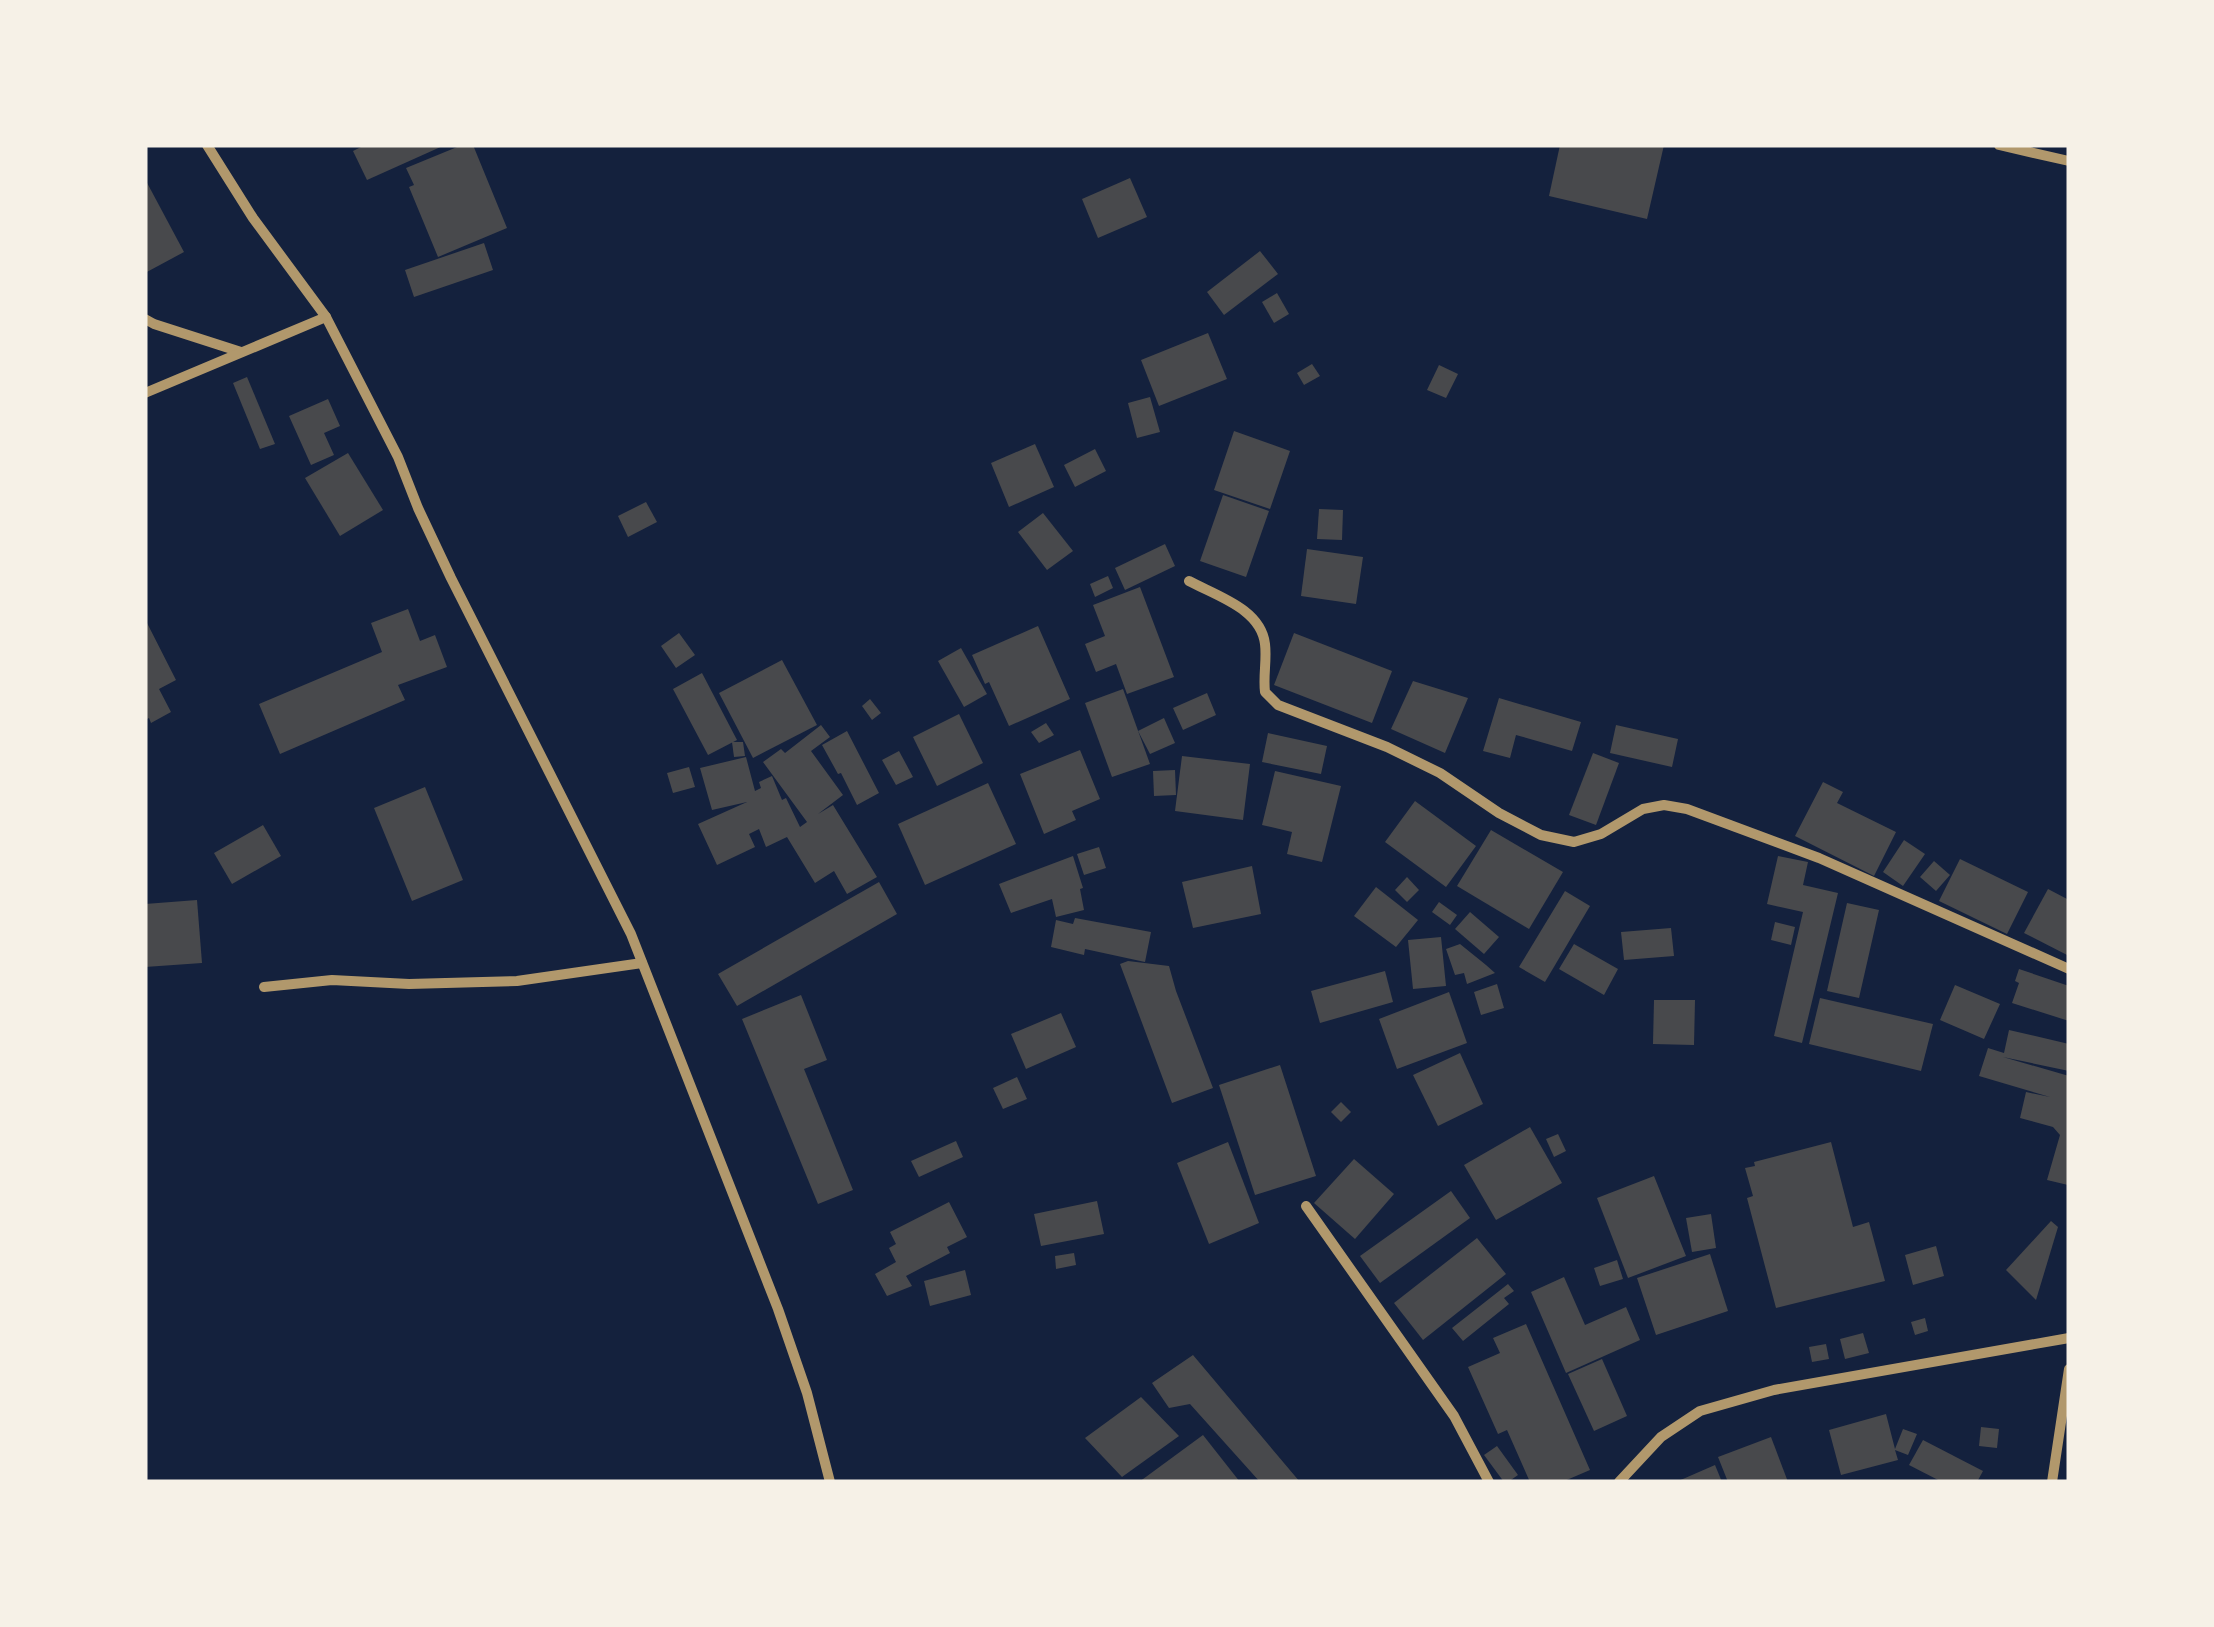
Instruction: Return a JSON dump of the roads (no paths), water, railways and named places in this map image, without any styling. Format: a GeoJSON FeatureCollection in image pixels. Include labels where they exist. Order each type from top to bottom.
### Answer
{"type":"FeatureCollection","features":[{"type":"Feature","properties":{"kind":"street"},"geometry":{"type":"LineString","coordinates":[[207,145],[253,218],[326,317],[378,416],[450,578],[631,934],[778,1309],[807,1393],[830,1482]]}},
{"type":"Feature","properties":{"kind":"street"},"geometry":{"type":"LineString","coordinates":[[1999,145],[2069,161]]}},
{"type":"Feature","properties":{"kind":"street"},"geometry":{"type":"LineString","coordinates":[[145,393],[326,317]]}},
{"type":"Feature","properties":{"kind":"street"},"geometry":{"type":"LineString","coordinates":[[145,319],[241,352]]}},
{"type":"Feature","properties":{"kind":"street"},"geometry":{"type":"LineString","coordinates":[[1190,581],[1250,614],[1265,642],[1265,692],[1278,705],[1422,764],[1499,813],[1541,834],[1574,842],[1600,834],[1642,809],[1664,805],[1687,809],[1819,858],[2069,969]]}},
{"type":"Feature","properties":{"kind":"street"},"geometry":{"type":"LineString","coordinates":[[264,987],[332,980],[409,984],[517,981],[642,962]]}},
{"type":"Feature","properties":{"kind":"street"},"geometry":{"type":"LineString","coordinates":[[1306,1206],[1454,1416],[1488,1482]]}},
{"type":"Feature","properties":{"kind":"street"},"geometry":{"type":"LineString","coordinates":[[1618,1482],[1661,1437],[1700,1411],[1774,1390],[2069,1338]]}},
{"type":"Feature","properties":{"kind":"street"},"geometry":{"type":"LineString","coordinates":[[2052,1482],[2069,1369]]}}]}
